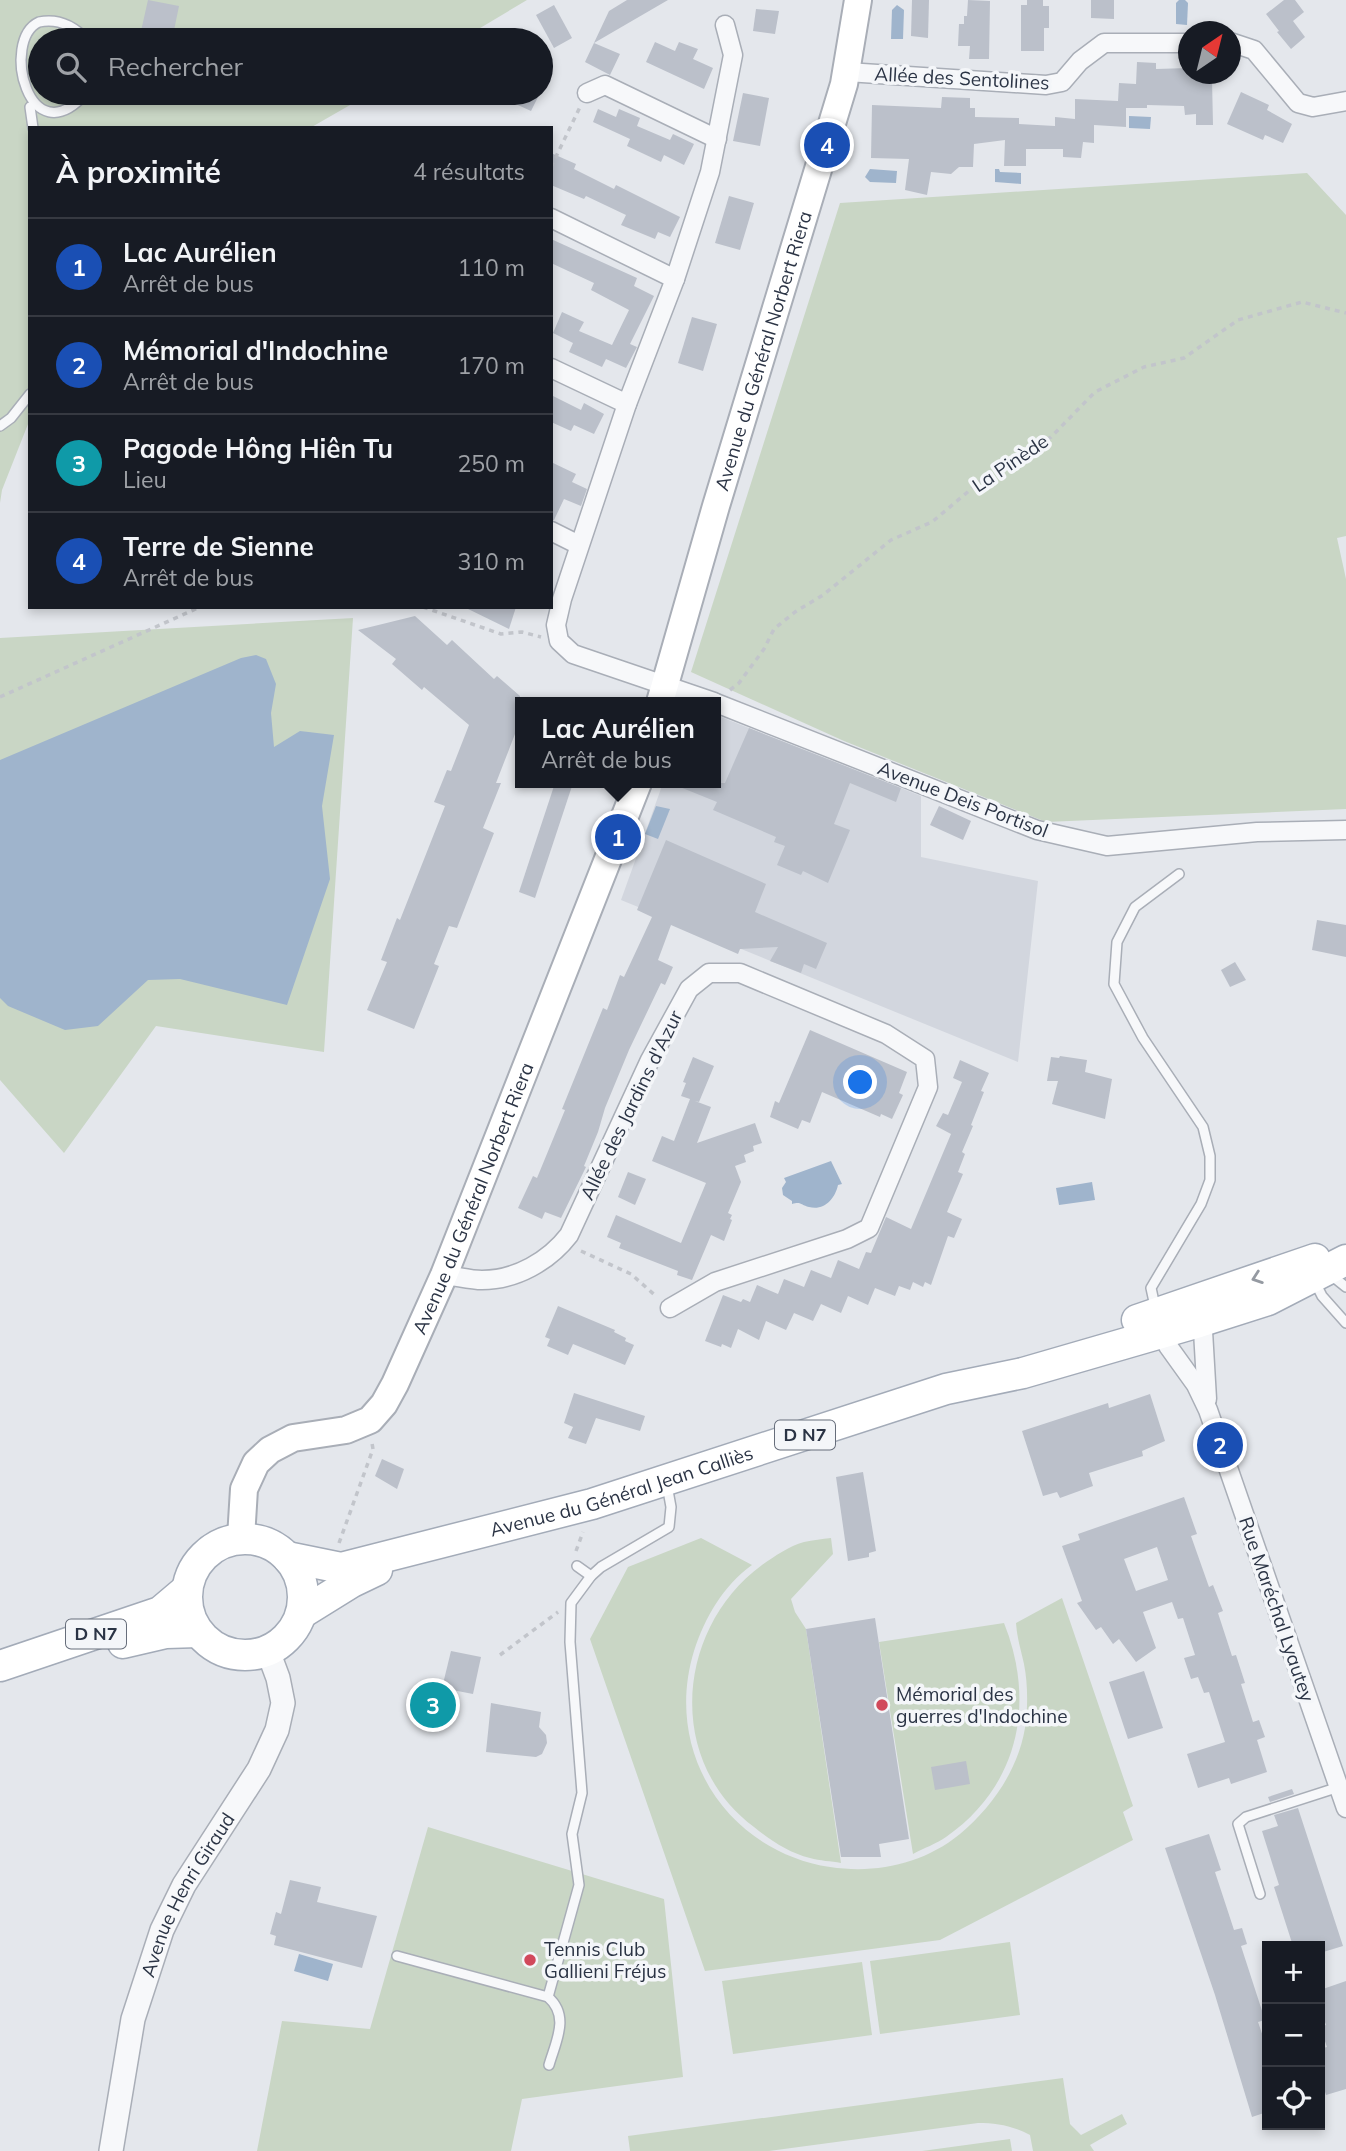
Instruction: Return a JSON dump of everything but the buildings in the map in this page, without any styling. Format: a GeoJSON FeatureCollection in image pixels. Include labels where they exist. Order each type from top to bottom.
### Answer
{"type":"FeatureCollection","features":[{"type":"Feature","properties":{"kind":"main road","name":"Avenue du Général Norbert Riera"},"geometry":{"type":"LineString","coordinates":[[663,693],[716,506],[847,72],[858,0]]}},
{"type":"Feature","properties":{"kind":"main road","name":"Avenue du Général Norbert Riera"},"geometry":{"type":"LineString","coordinates":[[370,1420],[384,1404],[395,1384],[444,1275],[636,788]]}},
{"type":"Feature","properties":{"kind":"main road","name":"D N7"},"geometry":{"type":"LineString","coordinates":[[1160,1323],[1328,1267]]}},
{"type":"Feature","properties":{"kind":"main road","name":"Avenue du Général Jean Calliès"},"geometry":{"type":"LineString","coordinates":[[287,1557],[341,1567],[592,1504],[946,1390],[1018,1359],[1160,1323]]}},
{"type":"Feature","properties":{"kind":"main road"},"geometry":{"type":"LineString","coordinates":[[241,1538],[244,1489],[256,1463],[270,1450],[293,1438],[346,1430],[370,1420]]}},
{"type":"Feature","properties":{"kind":"main road"},"geometry":{"type":"LineString","coordinates":[[241,1538],[261,1540],[287,1557],[299,1573],[304,1592],[302,1612],[295,1629],[283,1642],[268,1651],[249,1656],[230,1654],[212,1646],[198,1632],[190,1619],[186,1590],[191,1573],[200,1559],[213,1547],[241,1538]]}},
{"type":"Feature","properties":{"kind":"main road","name":"Avenue du Général Jean Calliès"},"geometry":{"type":"LineString","coordinates":[[302,1612],[352,1581],[441,1541]]}},
{"type":"Feature","properties":{"kind":"main road","name":"D N7"},"geometry":{"type":"LineString","coordinates":[[0,1666],[160,1612],[186,1590]]}},
{"type":"Feature","properties":{"kind":"main road","name":"D N7"},"geometry":{"type":"LineString","coordinates":[[0,1673],[166,1633],[198,1632]]}},
{"type":"Feature","properties":{"kind":"street"},"geometry":{"type":"LineString","coordinates":[[559,642],[556,625],[579,545],[627,404],[675,279],[710,172],[733,55],[725,25]]}},
{"type":"Feature","properties":{"kind":"street","name":"Allée des Sentolines"},"geometry":{"type":"LineString","coordinates":[[847,72],[1046,85],[1062,82],[1080,61],[1104,43],[1178,43]]}},
{"type":"Feature","properties":{"kind":"street"},"geometry":{"type":"LineString","coordinates":[[1241,45],[1254,50],[1298,103],[1313,107],[1346,101]]}},
{"type":"Feature","properties":{"kind":"street"},"geometry":{"type":"LineString","coordinates":[[587,93],[605,85],[717,139]]}},
{"type":"Feature","properties":{"kind":"street"},"geometry":{"type":"LineString","coordinates":[[553,219],[675,279]]}},
{"type":"Feature","properties":{"kind":"street"},"geometry":{"type":"LineString","coordinates":[[553,369],[627,404]]}},
{"type":"Feature","properties":{"kind":"street"},"geometry":{"type":"LineString","coordinates":[[553,532],[579,545]]}},
{"type":"Feature","properties":{"kind":"street","name":"Avenue Deis Portisol"},"geometry":{"type":"LineString","coordinates":[[559,642],[573,654],[663,693],[694,697]]}},
{"type":"Feature","properties":{"kind":"street","name":"Avenue Deis Portisol"},"geometry":{"type":"LineString","coordinates":[[721,702],[1037,830],[1107,846],[1257,832],[1346,830]]}},
{"type":"Feature","properties":{"kind":"street","name":"Allée des Jardins d'Azur"},"geometry":{"type":"LineString","coordinates":[[444,1275],[482,1280],[511,1276],[538,1263],[563,1243],[650,1060],[689,989],[709,973],[740,973],[886,1034],[925,1059],[928,1087],[869,1227],[847,1239],[715,1282],[670,1308]]}},
{"type":"Feature","properties":{"kind":"street"},"geometry":{"type":"LineString","coordinates":[[1194,1312],[1203,1331],[1208,1410]]}},
{"type":"Feature","properties":{"kind":"street"},"geometry":{"type":"LineString","coordinates":[[1160,1323],[1168,1346],[1196,1385],[1208,1410]]}},
{"type":"Feature","properties":{"kind":"street","name":"Rue Maréchal Lyautey"},"geometry":{"type":"LineString","coordinates":[[1208,1410],[1346,1808]]}},
{"type":"Feature","properties":{"kind":"street","name":"Avenue Henri Giraud"},"geometry":{"type":"LineString","coordinates":[[111,2151],[133,2019],[162,1930],[184,1885],[259,1769],[277,1730],[283,1703],[278,1678],[268,1651]]}},
{"type":"Feature","properties":{"kind":"lane"},"geometry":{"type":"LineString","coordinates":[[15,37],[32,24],[47,20],[62,22],[75,28]]}},
{"type":"Feature","properties":{"kind":"lane"},"geometry":{"type":"LineString","coordinates":[[28,104],[32,126]]}},
{"type":"Feature","properties":{"kind":"lane"},"geometry":{"type":"LineString","coordinates":[[29,105],[44,111],[73,105]]}},
{"type":"Feature","properties":{"kind":"lane"},"geometry":{"type":"LineString","coordinates":[[0,426],[11,418],[28,397]]}},
{"type":"Feature","properties":{"kind":"lane"},"geometry":{"type":"LineString","coordinates":[[1160,1323],[1151,1288],[1201,1204],[1210,1180],[1210,1156],[1203,1127],[1143,1038],[1114,984],[1117,943],[1135,907],[1179,874]]}},
{"type":"Feature","properties":{"kind":"lane"},"geometry":{"type":"LineString","coordinates":[[1328,1267],[1322,1296],[1346,1323]]}},
{"type":"Feature","properties":{"kind":"lane"},"geometry":{"type":"LineString","coordinates":[[548,1997],[579,1885],[572,1833],[582,1793],[570,1642],[571,1603],[601,1567],[669,1527],[671,1507],[666,1480]]}},
{"type":"Feature","properties":{"kind":"lane"},"geometry":{"type":"LineString","coordinates":[[577,1566],[591,1576]]}},
{"type":"Feature","properties":{"kind":"lane"},"geometry":{"type":"LineString","coordinates":[[1260,1894],[1238,1824],[1246,1817],[1339,1787]]}},
{"type":"Feature","properties":{"kind":"lane"},"geometry":{"type":"LineString","coordinates":[[397,1956],[548,1997],[557,2005],[561,2022],[549,2065]]}},
{"type":"Feature","properties":{"kind":"path"},"geometry":{"type":"LineString","coordinates":[[553,163],[587,93]]}},
{"type":"Feature","properties":{"kind":"path","name":"La Pinède"},"geometry":{"type":"LineString","coordinates":[[721,697],[739,683],[764,649],[774,629],[823,595],[891,540],[932,522],[995,469],[1051,437],[1095,392],[1144,367],[1184,358],[1238,320],[1302,302],[1346,313]]}},
{"type":"Feature","properties":{"kind":"path"},"geometry":{"type":"LineString","coordinates":[[0,697],[196,609]]}},
{"type":"Feature","properties":{"kind":"path"},"geometry":{"type":"LineString","coordinates":[[429,609],[501,634],[522,632],[559,642]]}},
{"type":"Feature","properties":{"kind":"path"},"geometry":{"type":"LineString","coordinates":[[563,1243],[631,1274],[670,1308]]}},
{"type":"Feature","properties":{"kind":"path"},"geometry":{"type":"LineString","coordinates":[[339,1543],[373,1449],[370,1420]]}},
{"type":"Feature","properties":{"kind":"path"},"geometry":{"type":"LineString","coordinates":[[500,1655],[571,1603]]}},
{"type":"Feature","properties":{"kind":"shaded area"},"geometry":{"type":"Polygon","coordinates":[[[721,717],[921,796],[921,857],[1038,881],[1018,1062],[621,900],[661,788],[721,788],[721,717]]]}},
{"type":"Feature","properties":{"kind":"green space"},"geometry":{"type":"Polygon","coordinates":[[[0,0],[527,0],[480,28],[28,28],[28,105],[350,105],[313,126],[28,126],[28,424],[2,490],[0,503],[0,0]]]}},
{"type":"Feature","properties":{"kind":"green space"},"geometry":{"type":"Polygon","coordinates":[[[1307,173],[1346,215],[1346,536],[1337,538],[1346,579],[1346,809],[1046,822],[844,741],[691,672],[840,203],[1307,173]]]}},
{"type":"Feature","properties":{"kind":"green space"},"geometry":{"type":"Polygon","coordinates":[[[353,618],[324,1052],[156,1026],[64,1153],[0,1080],[0,638],[353,618]]]}},
{"type":"Feature","properties":{"kind":"green space"},"geometry":{"type":"Polygon","coordinates":[[[701,1538],[752,1565],[724,1592],[698,1638],[687,1689],[688,1725],[696,1760],[712,1791],[734,1818],[761,1841],[793,1857],[830,1867],[865,1869],[882,1868],[915,1859],[931,1853],[960,1834],[983,1812],[1002,1787],[1022,1744],[1027,1688],[1016,1623],[1062,1598],[1133,1806],[1123,1812],[1133,1840],[940,1940],[705,1971],[590,1639],[628,1567],[701,1538]]]}},
{"type":"Feature","properties":{"kind":"green space"},"geometry":{"type":"Polygon","coordinates":[[[831,1538],[833,1554],[791,1599],[795,1612],[806,1629],[841,1863],[802,1856],[780,1845],[754,1827],[725,1799],[706,1767],[695,1732],[692,1695],[698,1658],[712,1623],[733,1592],[762,1565],[788,1549],[804,1542],[831,1538]]]}},
{"type":"Feature","properties":{"kind":"green space"},"geometry":{"type":"Polygon","coordinates":[[[1004,1623],[1014,1653],[1019,1683],[1019,1712],[1014,1741],[1005,1768],[990,1793],[971,1816],[946,1837],[913,1854],[879,1642],[1004,1623]]]}},
{"type":"Feature","properties":{"kind":"green space","name":"Tennis Club Gallieni Fréjus"},"geometry":{"type":"Polygon","coordinates":[[[428,1827],[664,1899],[683,2077],[522,2099],[511,2151],[257,2151],[282,2021],[370,2029],[428,1827]]]}},
{"type":"Feature","properties":{"kind":"green space"},"geometry":{"type":"Polygon","coordinates":[[[1010,1942],[1020,2015],[880,2034],[870,1961],[1010,1942]]]}},
{"type":"Feature","properties":{"kind":"green space"},"geometry":{"type":"Polygon","coordinates":[[[862,1962],[872,2035],[733,2054],[722,1981],[862,1962]]]}},
{"type":"Feature","properties":{"kind":"green space"},"geometry":{"type":"Polygon","coordinates":[[[1063,2078],[1070,2124],[1081,2135],[1122,2114],[1127,2124],[1090,2145],[1094,2151],[1033,2151],[1030,2135],[1005,2126],[978,2123],[769,2151],[630,2151],[628,2136],[1063,2078]]]}},
{"type":"Feature","properties":{"kind":"green space"},"geometry":{"type":"Polygon","coordinates":[[[1010,2139],[1012,2151],[922,2151],[1010,2139]]]}},
{"type":"Feature","properties":{"kind":"water"},"geometry":{"type":"Polygon","coordinates":[[[1185,0],[1188,3],[1187,21],[1178,21],[1178,24],[1176,24],[1176,3],[1185,0]]]}},
{"type":"Feature","properties":{"kind":"water"},"geometry":{"type":"Polygon","coordinates":[[[897,5],[904,10],[903,39],[891,39],[892,10],[897,5]]]}},
{"type":"Feature","properties":{"kind":"water"},"geometry":{"type":"Polygon","coordinates":[[[1129,116],[1151,117],[1150,129],[1129,128],[1129,116]]]}},
{"type":"Feature","properties":{"kind":"water"},"geometry":{"type":"Polygon","coordinates":[[[870,169],[897,171],[896,183],[870,182],[865,177],[870,169]]]}},
{"type":"Feature","properties":{"kind":"water"},"geometry":{"type":"Polygon","coordinates":[[[995,169],[1000,172],[1021,173],[1021,184],[995,182],[995,169]]]}},
{"type":"Feature","properties":{"kind":"water"},"geometry":{"type":"Polygon","coordinates":[[[256,655],[266,659],[276,684],[271,713],[274,747],[300,731],[334,735],[322,806],[330,879],[287,1005],[180,979],[148,980],[98,1026],[65,1030],[8,1006],[0,998],[0,760],[241,658],[256,655]]]}},
{"type":"Feature","properties":{"kind":"water"},"geometry":{"type":"Polygon","coordinates":[[[656,806],[670,809],[658,839],[645,834],[656,806]]]}},
{"type":"Feature","properties":{"kind":"water"},"geometry":{"type":"Polygon","coordinates":[[[831,1161],[842,1184],[838,1185],[828,1203],[814,1208],[799,1203],[792,1204],[792,1201],[783,1195],[782,1188],[786,1182],[784,1178],[831,1161]]]}},
{"type":"Feature","properties":{"kind":"water"},"geometry":{"type":"Polygon","coordinates":[[[1092,1182],[1095,1200],[1059,1205],[1056,1188],[1092,1182]]]}},
{"type":"Feature","properties":{"kind":"water"},"geometry":{"type":"Polygon","coordinates":[[[299,1954],[333,1964],[328,1981],[294,1971],[299,1954]]]}},
{"type":"Feature","properties":{"kind":"place","name":"Terre de Sienne"},"geometry":{"type":"Point","coordinates":[827,145]}},
{"type":"Feature","properties":{"kind":"place","name":"Lac Aurélien"},"geometry":{"type":"Point","coordinates":[618,837]}},
{"type":"Feature","properties":{"kind":"place","name":"Mémorial d'Indochine"},"geometry":{"type":"Point","coordinates":[1220,1445]}},
{"type":"Feature","properties":{"kind":"place","name":"Pagode Hông Hiên Tu"},"geometry":{"type":"Point","coordinates":[433,1705]}},
{"type":"Feature","properties":{"kind":"place","name":"Mémorial des guerres d'Indochine"},"geometry":{"type":"Point","coordinates":[882,1705]}},
{"type":"Feature","properties":{"kind":"place","name":"Tennis Club Gallieni Fréjus"},"geometry":{"type":"Point","coordinates":[530,1960]}}]}
